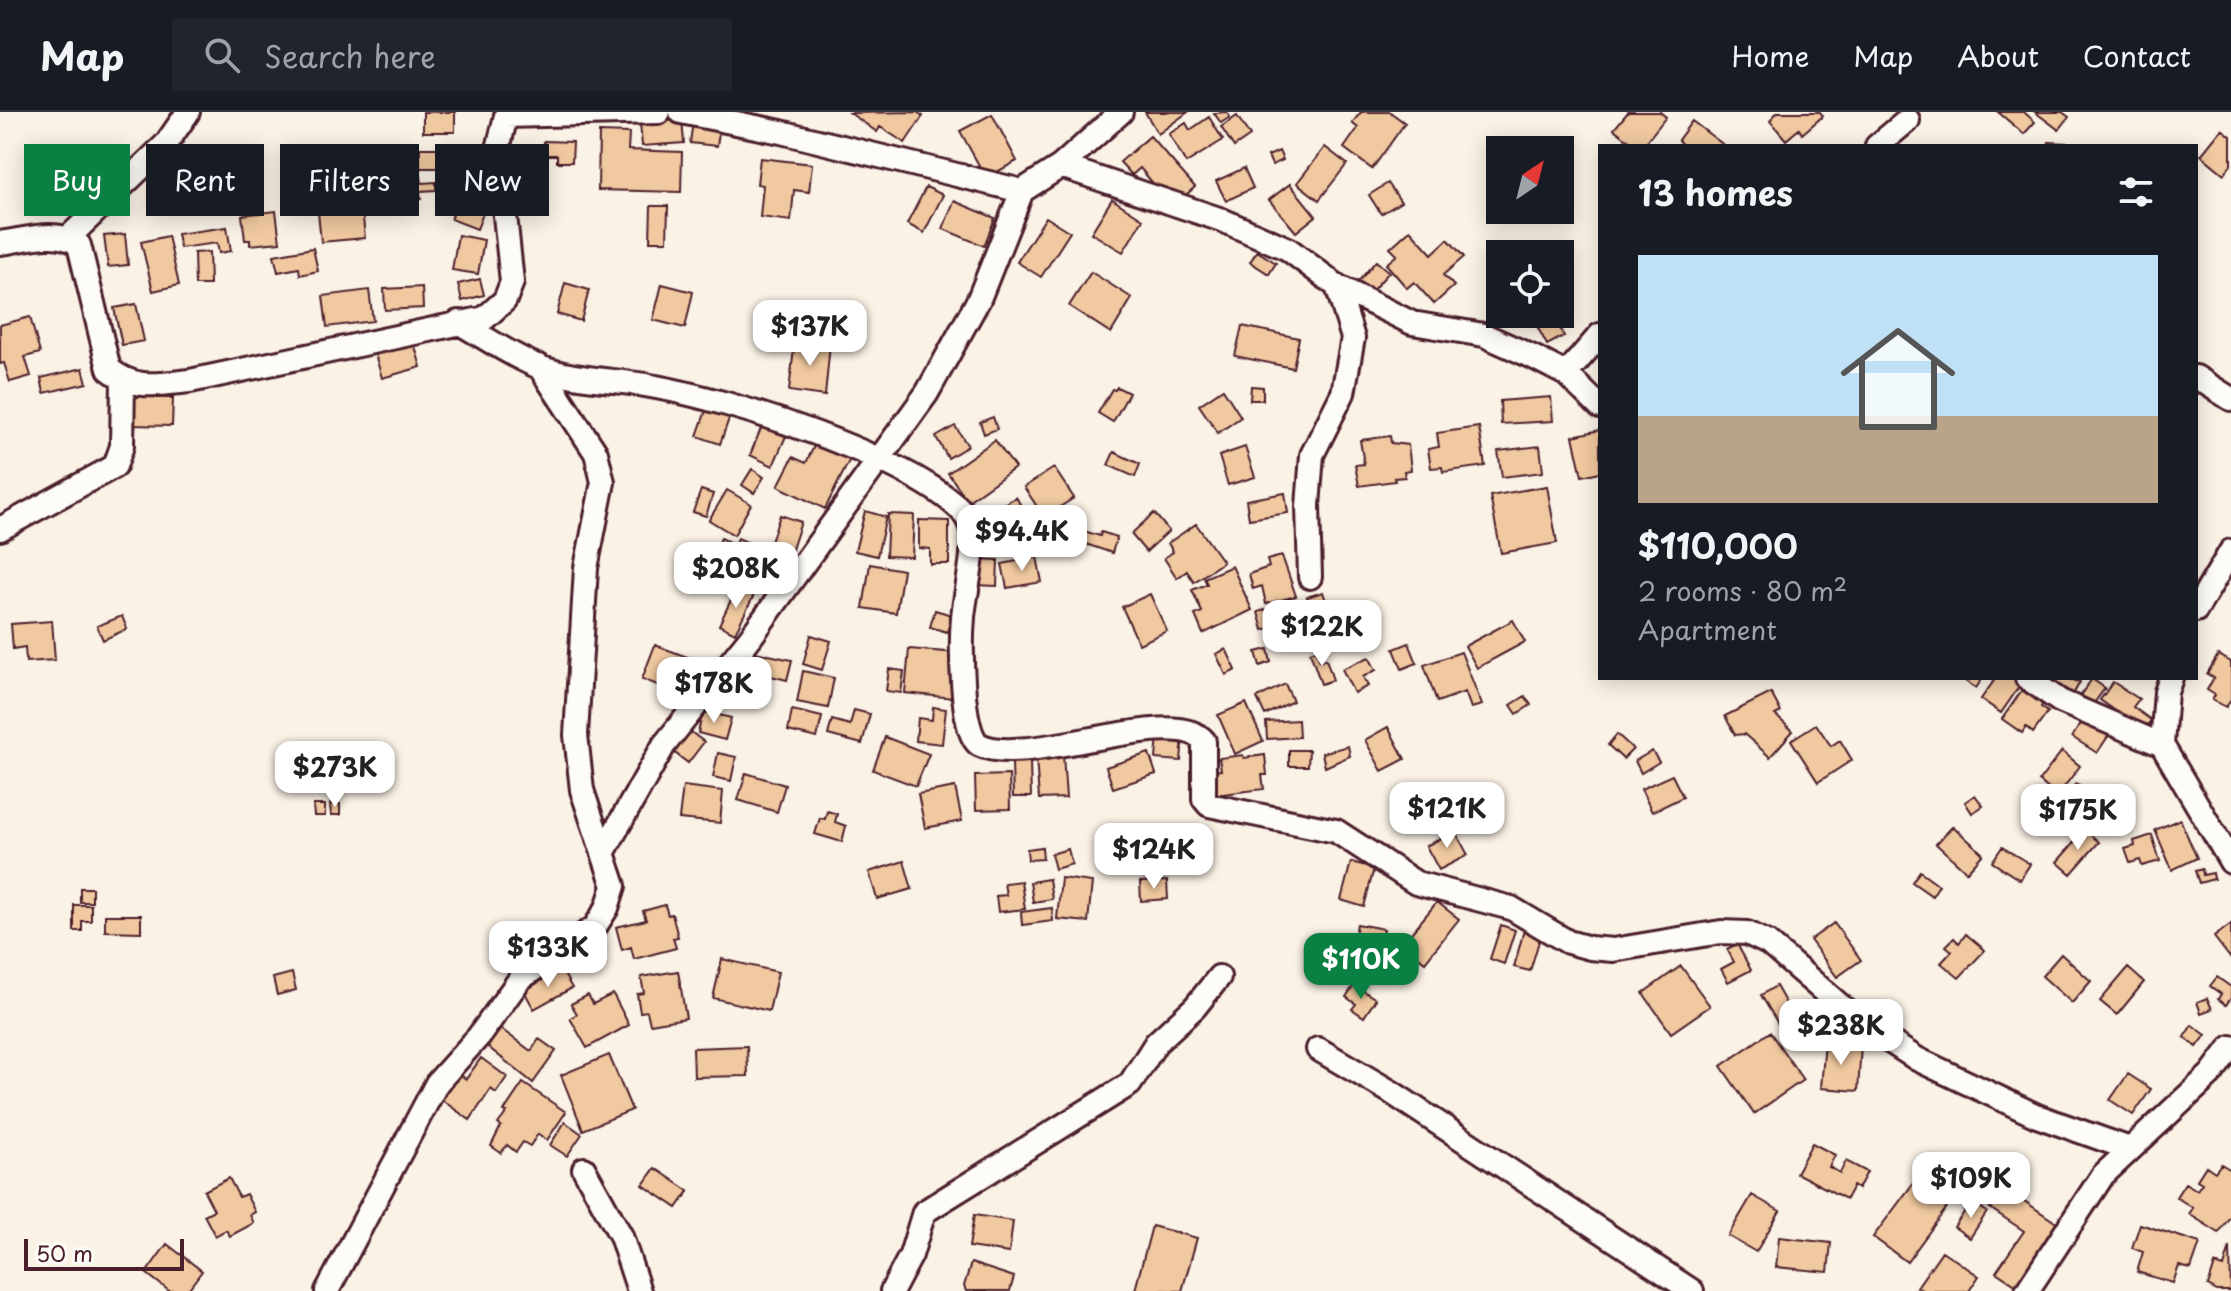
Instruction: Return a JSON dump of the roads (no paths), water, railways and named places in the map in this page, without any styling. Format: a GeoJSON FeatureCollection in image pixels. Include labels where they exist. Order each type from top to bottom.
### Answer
{"type":"FeatureCollection","features":[{"type":"Feature","properties":{"kind":"street"},"geometry":{"type":"LineString","coordinates":[[69,237],[166,144],[188,112]]}},
{"type":"Feature","properties":{"kind":"street"},"geometry":{"type":"LineString","coordinates":[[0,243],[57,235],[69,237],[79,245],[109,369],[123,381],[142,386],[190,381],[485,318],[505,300],[512,282],[498,149],[507,114],[659,112]]}},
{"type":"Feature","properties":{"kind":"street"},"geometry":{"type":"LineString","coordinates":[[681,112],[781,132],[1022,191]]}},
{"type":"Feature","properties":{"kind":"street"},"geometry":{"type":"LineString","coordinates":[[603,853],[664,745],[750,638],[927,393],[979,299],[1022,191],[1061,166],[1121,112]]}},
{"type":"Feature","properties":{"kind":"street"},"geometry":{"type":"LineString","coordinates":[[1879,144],[1908,120]]}},
{"type":"Feature","properties":{"kind":"street"},"geometry":{"type":"LineString","coordinates":[[1061,166],[1222,220],[1288,249],[1337,286],[1412,323],[1484,335],[1566,374],[1598,405]]}},
{"type":"Feature","properties":{"kind":"street"},"geometry":{"type":"LineString","coordinates":[[1310,577],[1308,506],[1312,455],[1343,393],[1353,338],[1337,286]]}},
{"type":"Feature","properties":{"kind":"street"},"geometry":{"type":"LineString","coordinates":[[458,322],[539,366],[599,380],[656,386],[804,430],[878,459],[936,490],[961,509],[971,528],[963,619],[966,714],[969,732],[979,745],[1006,750],[1161,729],[1191,730],[1204,741],[1204,799],[1209,805],[1336,831],[1416,883],[1440,892],[1511,908],[1568,942],[1590,948],[1613,950],[1721,932],[1747,933],[1768,943],[1857,1020],[1917,1059],[2037,1116],[2130,1149]]}},
{"type":"Feature","properties":{"kind":"street"},"geometry":{"type":"LineString","coordinates":[[1566,374],[1598,337]]}},
{"type":"Feature","properties":{"kind":"street"},"geometry":{"type":"LineString","coordinates":[[327,1291],[437,1083],[479,1036],[520,979],[595,927],[607,908],[614,886],[582,790],[576,735],[586,568],[603,482],[596,453],[539,366]]}},
{"type":"Feature","properties":{"kind":"street"},"geometry":{"type":"LineString","coordinates":[[2198,378],[2231,399]]}},
{"type":"Feature","properties":{"kind":"street"},"geometry":{"type":"LineString","coordinates":[[0,529],[115,466],[122,446],[123,381]]}},
{"type":"Feature","properties":{"kind":"street"},"geometry":{"type":"LineString","coordinates":[[2198,607],[2231,551]]}},
{"type":"Feature","properties":{"kind":"street"},"geometry":{"type":"LineString","coordinates":[[2030,680],[2060,701],[2162,745]]}},
{"type":"Feature","properties":{"kind":"street"},"geometry":{"type":"LineString","coordinates":[[2170,680],[2166,692],[2162,745],[2231,862]]}},
{"type":"Feature","properties":{"kind":"street"},"geometry":{"type":"LineString","coordinates":[[892,1291],[911,1255],[924,1212],[1130,1084],[1156,1043],[1195,1007],[1219,977]]}},
{"type":"Feature","properties":{"kind":"street"},"geometry":{"type":"LineString","coordinates":[[2027,1291],[2103,1175],[2211,1074],[2231,1047]]}},
{"type":"Feature","properties":{"kind":"street"},"geometry":{"type":"LineString","coordinates":[[1318,1049],[1391,1092],[1692,1291]]}},
{"type":"Feature","properties":{"kind":"street"},"geometry":{"type":"LineString","coordinates":[[584,1169],[621,1236],[639,1291]]}}]}
